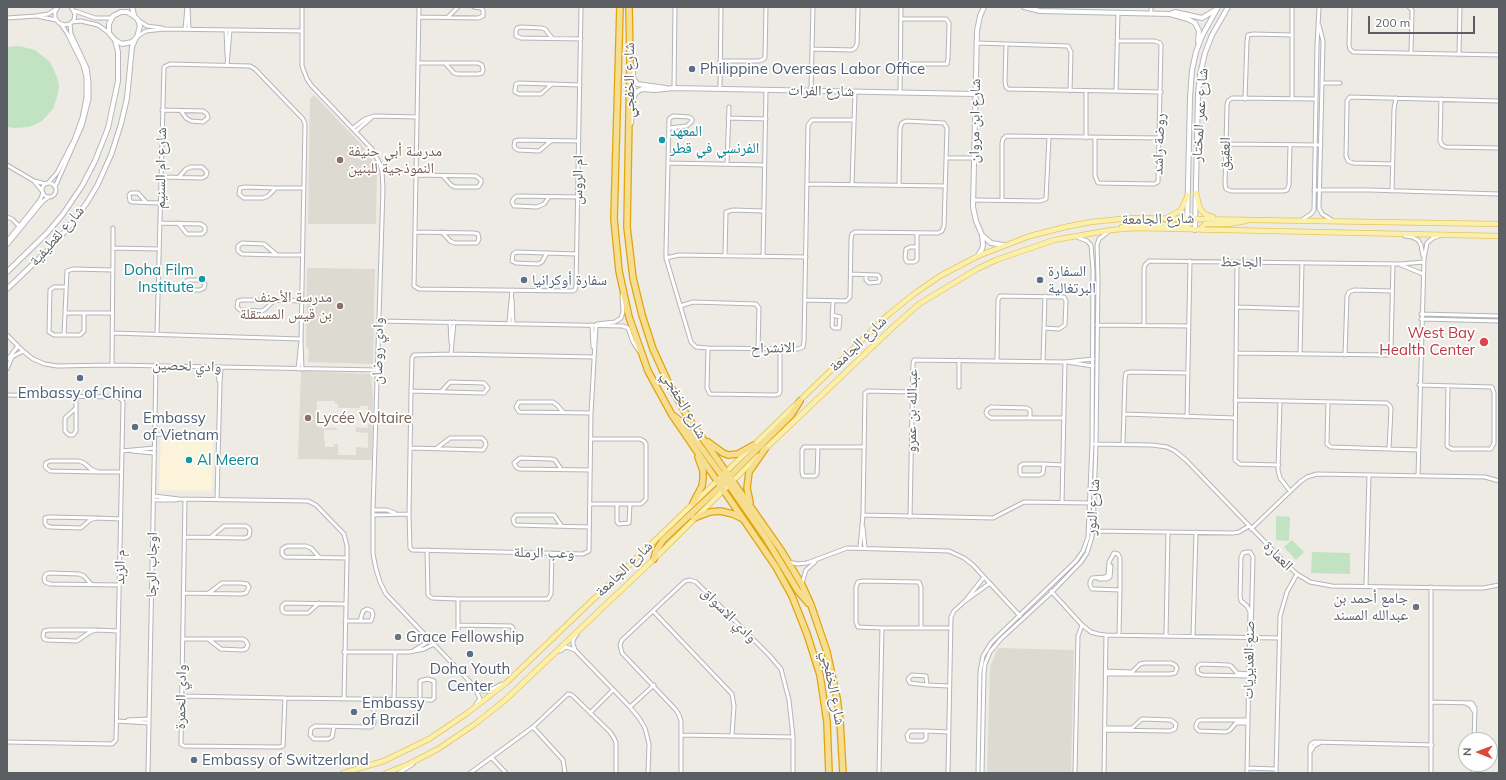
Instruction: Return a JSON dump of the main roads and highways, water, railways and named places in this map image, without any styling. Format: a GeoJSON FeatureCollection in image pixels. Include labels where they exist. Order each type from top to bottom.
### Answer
{"type":"FeatureCollection","features":[{"type":"Feature","properties":{"kind":"highway","name":"شارع الخفجي"},"geometry":{"type":"LineString","coordinates":[[620,7],[614,219],[616,253],[629,317],[648,370],[672,415],[717,481],[726,481],[751,506],[789,562],[802,585],[811,605],[827,652],[838,698],[843,773]]}},
{"type":"Feature","properties":{"kind":"highway","name":"شارع الخفجي"},"geometry":{"type":"LineString","coordinates":[[629,7],[630,60],[627,227],[630,260],[637,296],[653,349],[668,382],[688,419],[701,437],[726,481],[746,521],[776,566],[792,596],[815,656],[821,681],[827,722],[829,773]]}},
{"type":"Feature","properties":{"kind":"highway"},"geometry":{"type":"LineString","coordinates":[[654,559],[656,551],[663,540],[726,481],[791,415],[800,401]]}},
{"type":"Feature","properties":{"kind":"highway"},"geometry":{"type":"LineString","coordinates":[[672,415],[684,424],[726,481],[767,540],[798,591],[811,605]]}},
{"type":"Feature","properties":{"kind":"highway"},"geometry":{"type":"LineString","coordinates":[[701,437],[718,450],[728,455],[738,454],[754,445]]}},
{"type":"Feature","properties":{"kind":"highway"},"geometry":{"type":"LineString","coordinates":[[751,506],[747,492],[748,476],[751,468],[765,449]]}},
{"type":"Feature","properties":{"kind":"highway"},"geometry":{"type":"LineString","coordinates":[[693,504],[702,486],[703,479],[703,471],[697,453]]}},
{"type":"Feature","properties":{"kind":"highway"},"geometry":{"type":"LineString","coordinates":[[694,518],[710,512],[720,511],[733,514],[746,521]]}},
{"type":"Feature","properties":{"kind":"main road"},"geometry":{"type":"LineString","coordinates":[[1196,193],[1199,205],[1203,212],[1218,219]]}},
{"type":"Feature","properties":{"kind":"main road"},"geometry":{"type":"LineString","coordinates":[[1166,218],[1181,210],[1188,195]]}},
{"type":"Feature","properties":{"kind":"main road","name":"شارع الجامعة"},"geometry":{"type":"LineString","coordinates":[[386,773],[416,761],[438,749],[481,719],[510,696],[654,559],[694,518],[726,481],[754,445],[889,314],[940,276],[978,256],[1004,245],[1065,227],[1091,222],[1130,218],[1499,224]]}},
{"type":"Feature","properties":{"kind":"main road"},"geometry":{"type":"LineString","coordinates":[[1187,227],[1195,218]]}},
{"type":"Feature","properties":{"kind":"main road"},"geometry":{"type":"LineString","coordinates":[[1203,230],[1202,227],[1205,224],[1239,223],[1250,219]]}},
{"type":"Feature","properties":{"kind":"main road","name":"شارع الجامعة"},"geometry":{"type":"LineString","coordinates":[[726,481],[765,449],[919,304],[977,269],[996,260],[1041,244],[1073,236],[1119,229],[1187,227],[1195,230],[1499,236]]}},
{"type":"Feature","properties":{"kind":"main road","name":"شارع الجامعة"},"geometry":{"type":"LineString","coordinates":[[343,773],[384,761],[429,739],[466,714],[506,683],[717,481]]}},
{"type":"Feature","properties":{"kind":"main road"},"geometry":{"type":"LineString","coordinates":[[353,773],[360,769]]}},
{"type":"Feature","properties":{"kind":"place","name":"Philippine Overseas Labor Office"},"geometry":{"type":"Point","coordinates":[692,69]}},
{"type":"Feature","properties":{"kind":"place","name":"المعهد الفرنسي في قطر"},"geometry":{"type":"Point","coordinates":[662,140]}},
{"type":"Feature","properties":{"kind":"place","name":"مدرسة أبي حنيفة النموذجية للبنين"},"geometry":{"type":"Point","coordinates":[340,160]}},
{"type":"Feature","properties":{"kind":"place","name":"Doha Film Institute"},"geometry":{"type":"Point","coordinates":[202,279]}},
{"type":"Feature","properties":{"kind":"place","name":"سفارة أوكرانيا"},"geometry":{"type":"Point","coordinates":[524,280]}},
{"type":"Feature","properties":{"kind":"place","name":"السفارة البرتغالية"},"geometry":{"type":"Point","coordinates":[1040,280]}},
{"type":"Feature","properties":{"kind":"place","name":"مدرسة الأحنف بن قيس المستقلة"},"geometry":{"type":"Point","coordinates":[340,306]}},
{"type":"Feature","properties":{"kind":"place","name":"West Bay Health Center"},"geometry":{"type":"Point","coordinates":[1484,342]}},
{"type":"Feature","properties":{"kind":"place","name":"Embassy of China"},"geometry":{"type":"Point","coordinates":[80,378]}},
{"type":"Feature","properties":{"kind":"place","name":"Lycée Voltaire"},"geometry":{"type":"Point","coordinates":[308,418]}},
{"type":"Feature","properties":{"kind":"place","name":"Embassy of Vietnam"},"geometry":{"type":"Point","coordinates":[135,427]}},
{"type":"Feature","properties":{"kind":"place","name":"Al Meera"},"geometry":{"type":"Point","coordinates":[189,460]}},
{"type":"Feature","properties":{"kind":"place","name":"جامع أحمد بن عبدالله المسند"},"geometry":{"type":"Point","coordinates":[1416,607]}},
{"type":"Feature","properties":{"kind":"place","name":"Grace Fellowship"},"geometry":{"type":"Point","coordinates":[398,637]}},
{"type":"Feature","properties":{"kind":"place","name":"Doha Youth Center"},"geometry":{"type":"Point","coordinates":[470,654]}},
{"type":"Feature","properties":{"kind":"place","name":"Embassy of Brazil"},"geometry":{"type":"Point","coordinates":[354,712]}},
{"type":"Feature","properties":{"kind":"place","name":"Embassy of Switzerland"},"geometry":{"type":"Point","coordinates":[194,760]}}]}
